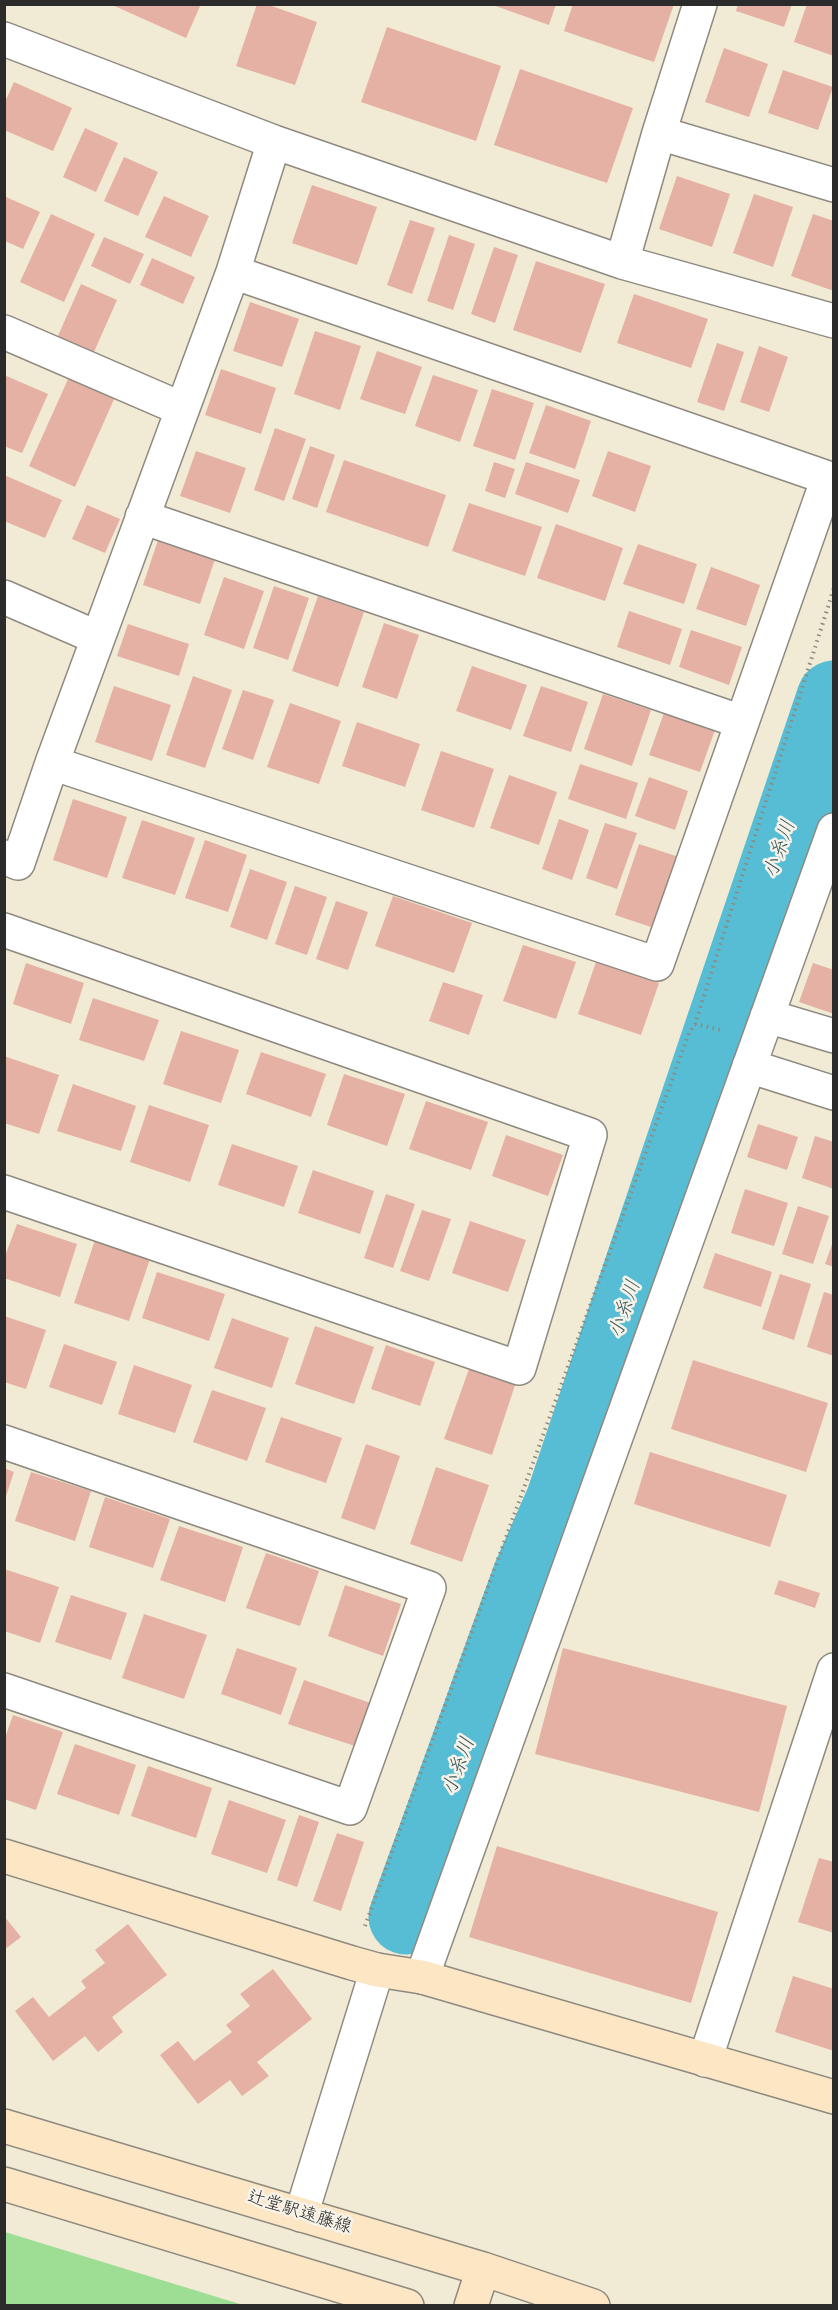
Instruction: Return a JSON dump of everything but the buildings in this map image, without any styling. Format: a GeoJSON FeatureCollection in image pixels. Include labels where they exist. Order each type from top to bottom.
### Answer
{"type":"FeatureCollection","features":[{"type":"Feature","properties":{"kind":"street"},"geometry":{"type":"LineString","coordinates":[[622,262],[659,133],[700,4]]}},
{"type":"Feature","properties":{"kind":"street"},"geometry":{"type":"LineString","coordinates":[[4,39],[274,142],[622,262],[834,321]]}},
{"type":"Feature","properties":{"kind":"street"},"geometry":{"type":"LineString","coordinates":[[659,133],[834,184]]}},
{"type":"Feature","properties":{"kind":"street"},"geometry":{"type":"LineString","coordinates":[[4,857],[18,863],[52,763],[233,272],[274,142]]}},
{"type":"Feature","properties":{"kind":"street"},"geometry":{"type":"LineString","coordinates":[[52,763],[657,964],[828,478],[233,272]]}},
{"type":"Feature","properties":{"kind":"street"},"geometry":{"type":"LineString","coordinates":[[4,332],[182,409]]}},
{"type":"Feature","properties":{"kind":"street"},"geometry":{"type":"LineString","coordinates":[[142,517],[742,722]]}},
{"type":"Feature","properties":{"kind":"street"},"geometry":{"type":"LineString","coordinates":[[4,597],[98,638]]}},
{"type":"Feature","properties":{"kind":"street"},"geometry":{"type":"LineString","coordinates":[[422,1977],[834,830]]}},
{"type":"Feature","properties":{"kind":"street"},"geometry":{"type":"LineString","coordinates":[[4,930],[590,1135],[519,1368],[4,1192]]}},
{"type":"Feature","properties":{"kind":"street"},"geometry":{"type":"LineString","coordinates":[[767,1016],[834,1036]]}},
{"type":"Feature","properties":{"kind":"street"},"geometry":{"type":"LineString","coordinates":[[749,1066],[834,1093]]}},
{"type":"Feature","properties":{"kind":"street"},"geometry":{"type":"LineString","coordinates":[[4,1442],[429,1588],[350,1808],[4,1690]]}},
{"type":"Feature","properties":{"kind":"street"},"geometry":{"type":"LineString","coordinates":[[705,2060],[834,1670]]}},
{"type":"Feature","properties":{"kind":"street"},"geometry":{"type":"LineString","coordinates":[[4,1856],[364,1967],[422,1977],[834,2097]]}},
{"type":"Feature","properties":{"kind":"street"},"geometry":{"type":"LineString","coordinates":[[301,2215],[364,1967]]}},
{"type":"Feature","properties":{"kind":"street","name":"辻堂駅遠藤線"},"geometry":{"type":"LineString","coordinates":[[4,2126],[483,2269],[593,2306]]}},
{"type":"Feature","properties":{"kind":"street"},"geometry":{"type":"LineString","coordinates":[[4,2184],[407,2306]]}},
{"type":"Feature","properties":{"kind":"street"},"geometry":{"type":"LineString","coordinates":[[471,2306],[483,2269]]}},
{"type":"Feature","properties":{"kind":"path"},"geometry":{"type":"LineString","coordinates":[[364,1967],[681,1055],[695,1024],[834,588]]}},
{"type":"Feature","properties":{"kind":"green space"},"geometry":{"type":"Polygon","coordinates":[[[5,2232],[243,2305],[5,2305],[5,2232]]]}},
{"type":"Feature","properties":{"kind":"waterway","name":"小糸川"},"geometry":{"type":"LineString","coordinates":[[406,1917],[530,1576],[563,1501],[834,698]]}}]}
